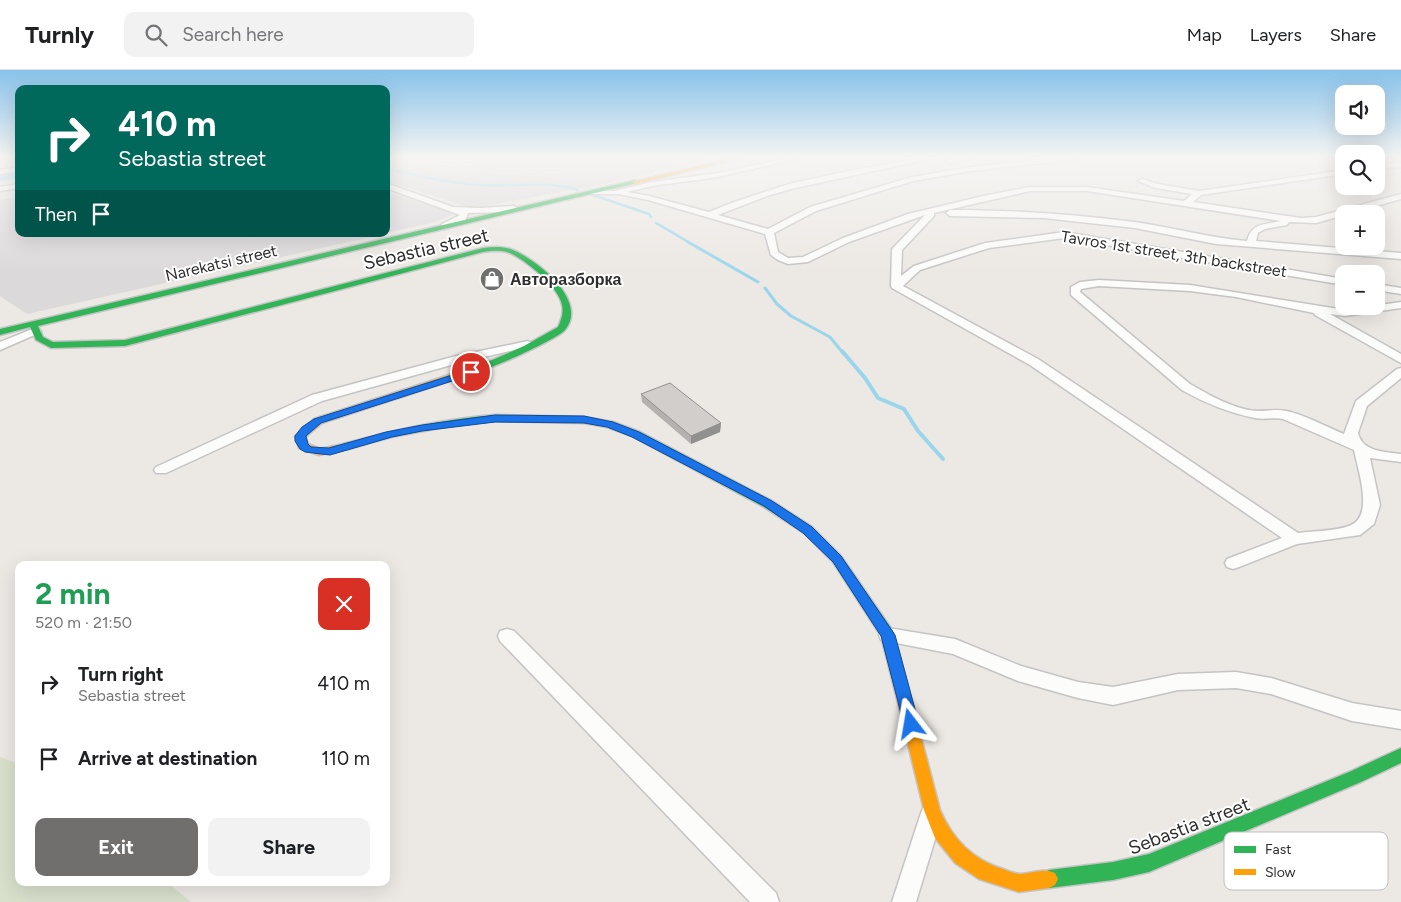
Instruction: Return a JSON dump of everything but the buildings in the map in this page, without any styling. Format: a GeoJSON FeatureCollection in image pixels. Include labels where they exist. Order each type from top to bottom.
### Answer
{"type":"FeatureCollection","features":[{"type":"Feature","properties":{"kind":"main road","name":"Narekatsi street"},"geometry":{"type":"LineString","coordinates":[[0,332],[34,327],[574,196]]}},
{"type":"Feature","properties":{"kind":"main road","name":"Sebastia street"},"geometry":{"type":"LineString","coordinates":[[34,327],[42,342],[51,345],[107,345],[125,343],[475,252],[500,249],[512,252],[558,286],[565,296],[566,314],[561,329],[541,341],[471,372],[318,421],[300,436],[303,446],[309,450],[330,451],[390,434],[461,421],[495,418],[584,420],[609,424],[636,434],[768,504],[808,530],[837,559],[888,635],[932,810],[941,832],[961,857],[1018,892],[1150,863],[1224,832]]}},
{"type":"Feature","properties":{"kind":"main road","name":"Sebastia street"},"geometry":{"type":"LineString","coordinates":[[1224,832],[1346,781],[1401,755]]}},
{"type":"Feature","properties":{"kind":"street"},"geometry":{"type":"LineString","coordinates":[[415,196],[462,212],[465,216],[444,227]]}},
{"type":"Feature","properties":{"kind":"street"},"geometry":{"type":"LineString","coordinates":[[634,196],[649,198],[769,232],[787,221],[854,196]]}},
{"type":"Feature","properties":{"kind":"street"},"geometry":{"type":"LineString","coordinates":[[710,215],[737,202],[758,196]]}},
{"type":"Feature","properties":{"kind":"street"},"geometry":{"type":"LineString","coordinates":[[769,232],[774,253],[788,261],[797,262],[872,229],[995,196]]}},
{"type":"Feature","properties":{"kind":"street"},"geometry":{"type":"LineString","coordinates":[[1128,196],[1285,219],[1316,220],[1401,196]]}},
{"type":"Feature","properties":{"kind":"street"},"geometry":{"type":"LineString","coordinates":[[1186,204],[1196,196]]}},
{"type":"Feature","properties":{"kind":"street"},"geometry":{"type":"LineString","coordinates":[[451,208],[480,211],[524,208]]}},
{"type":"Feature","properties":{"kind":"street"},"geometry":{"type":"LineString","coordinates":[[1295,539],[1034,362],[896,286],[896,249],[929,213],[966,212],[1044,215],[1135,226],[1216,241],[1401,256]]}},
{"type":"Feature","properties":{"kind":"street"},"geometry":{"type":"LineString","coordinates":[[1251,244],[1254,232],[1262,228],[1284,223],[1285,219]]}},
{"type":"Feature","properties":{"kind":"street","name":"Tavros 1st street, 3th backstreet"},"geometry":{"type":"LineString","coordinates":[[896,286],[917,268],[988,245],[1064,235],[1335,280]]}},
{"type":"Feature","properties":{"kind":"street"},"geometry":{"type":"LineString","coordinates":[[1401,305],[1345,313],[1190,288],[1084,284],[1076,287],[1075,294],[1186,387],[1205,398],[1242,412],[1286,415],[1341,438],[1374,455],[1401,458]]}},
{"type":"Feature","properties":{"kind":"street"},"geometry":{"type":"LineString","coordinates":[[1385,288],[1401,291]]}},
{"type":"Feature","properties":{"kind":"street"},"geometry":{"type":"LineString","coordinates":[[1311,309],[1401,359]]}},
{"type":"Feature","properties":{"kind":"street"},"geometry":{"type":"LineString","coordinates":[[0,346],[34,327]]}},
{"type":"Feature","properties":{"kind":"street"},"geometry":{"type":"LineString","coordinates":[[161,470],[317,398],[460,359],[541,341]]}},
{"type":"Feature","properties":{"kind":"street"},"geometry":{"type":"LineString","coordinates":[[1233,563],[1295,539],[1354,531],[1368,520],[1372,505],[1360,448],[1352,438],[1351,433],[1362,404],[1401,372]]}},
{"type":"Feature","properties":{"kind":"street"},"geometry":{"type":"LineString","coordinates":[[888,635],[955,647],[1018,673],[1078,690],[1114,696],[1178,682],[1236,680],[1271,686],[1352,712],[1401,720]]}},
{"type":"Feature","properties":{"kind":"street"},"geometry":{"type":"LineString","coordinates":[[507,636],[767,902]]}},
{"type":"Feature","properties":{"kind":"street"},"geometry":{"type":"LineString","coordinates":[[904,902],[932,810]]}},
{"type":"Feature","properties":{"kind":"shaded area"},"geometry":{"type":"Polygon","coordinates":[[[390,196],[400,196],[454,214],[435,222],[390,232],[390,196]]]}},
{"type":"Feature","properties":{"kind":"shaded area"},"geometry":{"type":"Polygon","coordinates":[[[433,196],[540,196],[472,208],[433,196]]]}},
{"type":"Feature","properties":{"kind":"shaded area"},"geometry":{"type":"Polygon","coordinates":[[[15,198],[15,237],[371,237],[27,314],[0,296],[0,200],[15,198]]]}},
{"type":"Feature","properties":{"kind":"green space"},"geometry":{"type":"Polygon","coordinates":[[[0,757],[15,763],[15,886],[172,886],[191,902],[0,902],[0,757]]]}},
{"type":"Feature","properties":{"kind":"waterway"},"geometry":{"type":"LineString","coordinates":[[595,196],[649,214],[651,217]]}},
{"type":"Feature","properties":{"kind":"waterway"},"geometry":{"type":"LineString","coordinates":[[656,223],[690,243]]}},
{"type":"Feature","properties":{"kind":"waterway"},"geometry":{"type":"LineString","coordinates":[[688,242],[758,282]]}},
{"type":"Feature","properties":{"kind":"waterway"},"geometry":{"type":"LineString","coordinates":[[765,288],[777,304],[791,316],[830,337],[843,353]]}},
{"type":"Feature","properties":{"kind":"waterway"},"geometry":{"type":"LineString","coordinates":[[842,351],[865,378],[878,398],[904,409],[918,431],[943,459]]}},
{"type":"Feature","properties":{"kind":"traffic: fast"},"geometry":{"type":"LineString","coordinates":[[0,332],[576,196]]}},
{"type":"Feature","properties":{"kind":"traffic: fast"},"geometry":{"type":"LineString","coordinates":[[33,324],[39,338],[51,345],[125,343],[483,250],[504,249],[517,254],[558,289],[567,306],[567,313],[561,329],[527,348],[486,366]]}},
{"type":"Feature","properties":{"kind":"traffic: fast"},"geometry":{"type":"LineString","coordinates":[[348,446],[390,434],[461,421],[495,418],[584,420],[609,424],[636,434],[768,504],[808,530],[837,559],[888,635],[901,687]]}},
{"type":"Feature","properties":{"kind":"traffic: fast"},"geometry":{"type":"LineString","coordinates":[[1049,879],[1113,871],[1149,863],[1355,777],[1401,755]]}},
{"type":"Feature","properties":{"kind":"traffic: slow"},"geometry":{"type":"LineString","coordinates":[[348,446],[319,452],[303,446],[300,436],[318,421],[486,366]]}},
{"type":"Feature","properties":{"kind":"traffic: slow"},"geometry":{"type":"LineString","coordinates":[[901,687],[932,810],[941,832],[961,857],[985,873],[1019,883],[1049,879]]}},
{"type":"Feature","properties":{"kind":"place","name":"Авторазборка"},"geometry":{"type":"Point","coordinates":[492,279]}},
{"type":"Feature","properties":{"kind":"route"},"geometry":{"type":"LineString","coordinates":[[471,372],[318,421],[300,436],[303,446],[309,450],[319,452],[330,451],[390,434],[461,421],[495,418],[584,420],[609,424],[636,434],[768,504],[808,530],[837,559],[888,635],[911,724]]}}]}
